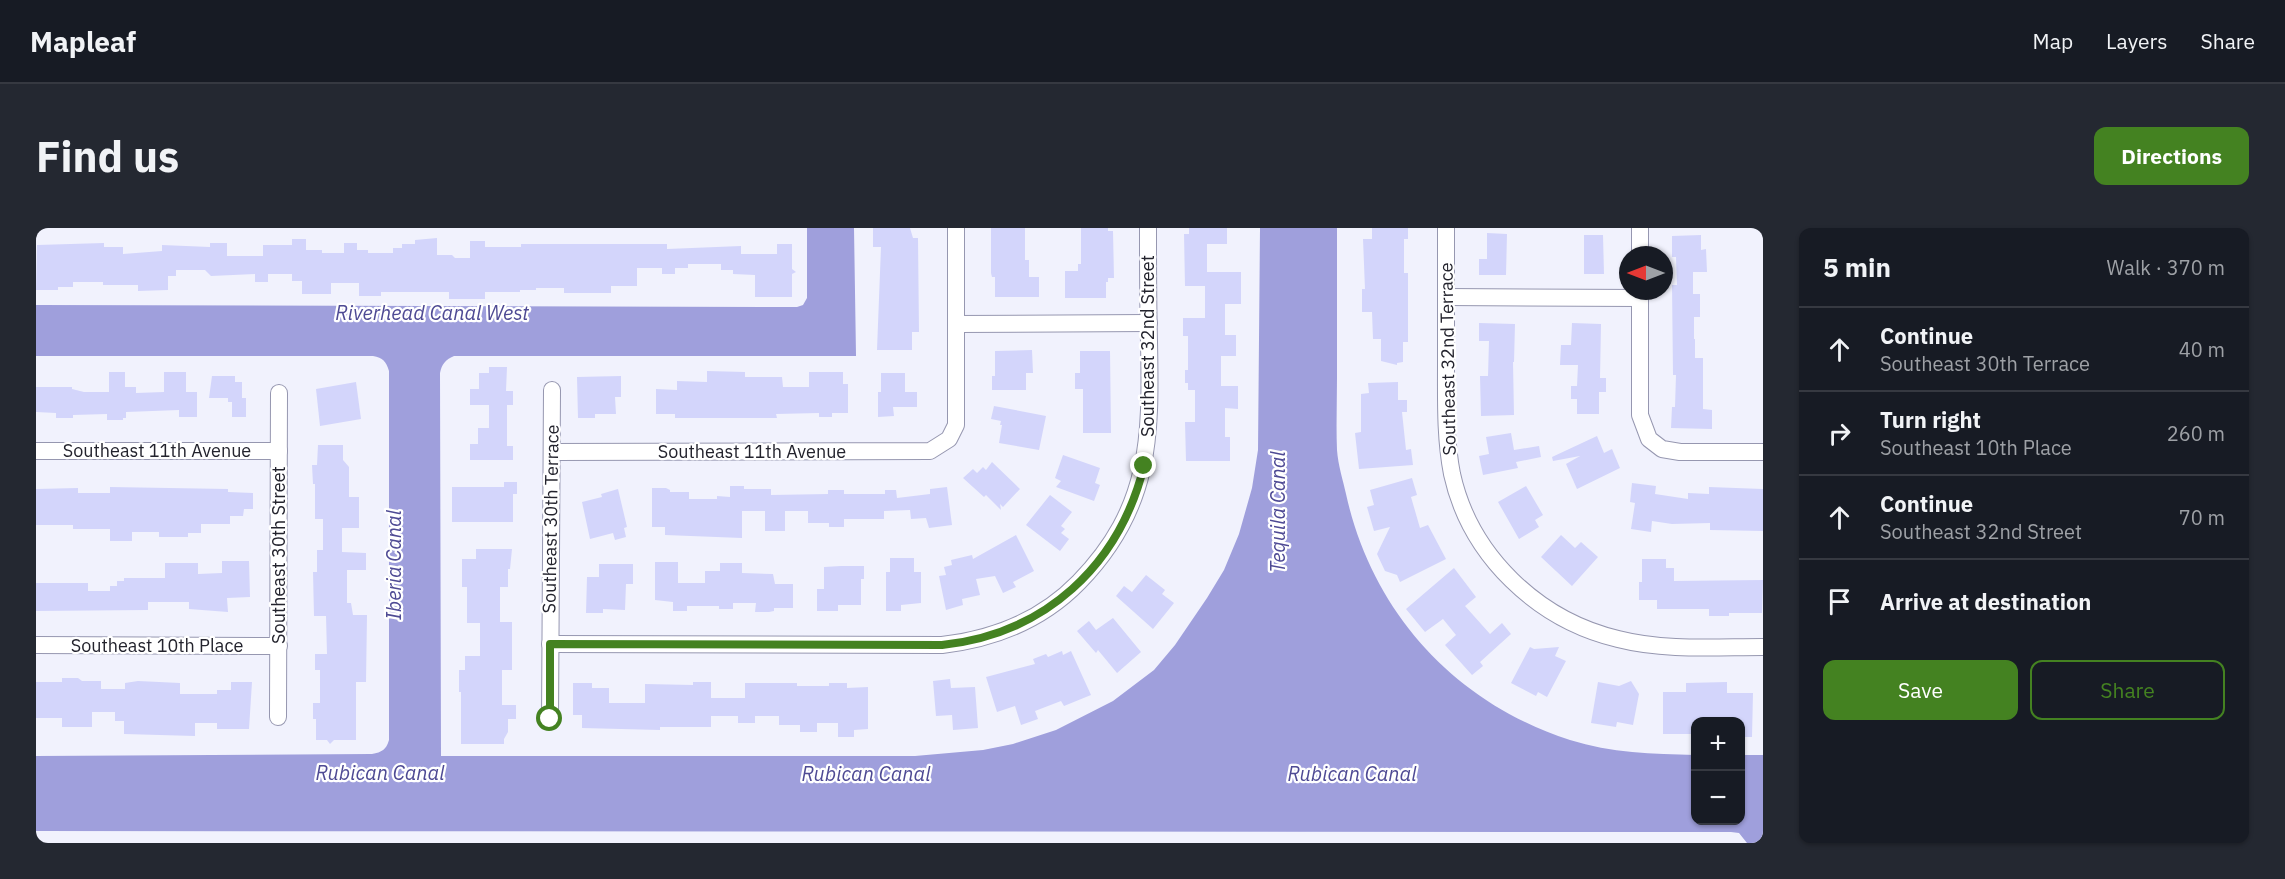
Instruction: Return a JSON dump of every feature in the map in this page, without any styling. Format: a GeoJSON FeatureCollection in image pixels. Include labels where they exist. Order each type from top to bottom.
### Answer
{"type":"FeatureCollection","features":[{"type":"Feature","properties":{"kind":"street"},"geometry":{"type":"LineString","coordinates":[[957,228],[957,324],[1149,323]]}},
{"type":"Feature","properties":{"kind":"street","name":"Southeast 32nd Street"},"geometry":{"type":"LineString","coordinates":[[550,644],[896,645],[962,643],[1000,633],[1047,609],[1075,586],[1104,554],[1124,521],[1139,486],[1149,424],[1148,228]]}},
{"type":"Feature","properties":{"kind":"street","name":"Southeast 32nd Terrace"},"geometry":{"type":"LineString","coordinates":[[1446,228],[1446,416],[1450,459],[1458,493],[1481,543],[1510,578],[1539,604],[1583,628],[1619,639],[1680,647],[1763,647]]}},
{"type":"Feature","properties":{"kind":"street"},"geometry":{"type":"LineString","coordinates":[[1640,228],[1640,246]]}},
{"type":"Feature","properties":{"kind":"street"},"geometry":{"type":"LineString","coordinates":[[1446,297],[1619,295]]}},
{"type":"Feature","properties":{"kind":"street"},"geometry":{"type":"LineString","coordinates":[[1640,300],[1640,415],[1648,439],[1662,448],[1680,452],[1763,453]]}},
{"type":"Feature","properties":{"kind":"street","name":"Southeast 11th Avenue"},"geometry":{"type":"LineString","coordinates":[[552,452],[930,451],[949,439],[956,425],[957,324]]}},
{"type":"Feature","properties":{"kind":"street","name":"Southeast 30th Terrace"},"geometry":{"type":"LineString","coordinates":[[550,719],[552,390]]}},
{"type":"Feature","properties":{"kind":"street","name":"Southeast 30th Street"},"geometry":{"type":"LineString","coordinates":[[279,393],[279,717]]}},
{"type":"Feature","properties":{"kind":"street","name":"Southeast 11th Avenue"},"geometry":{"type":"LineString","coordinates":[[36,451],[279,452]]}},
{"type":"Feature","properties":{"kind":"street","name":"Southeast 10th Place"},"geometry":{"type":"LineString","coordinates":[[36,645],[279,646]]}},
{"type":"Feature","properties":{"kind":"water"},"geometry":{"type":"Polygon","coordinates":[[[807,228],[854,228],[856,356],[454,356],[444,363],[440,373],[441,756],[915,756],[983,750],[1013,744],[1056,730],[1113,701],[1154,670],[1175,645],[1224,570],[1239,534],[1252,488],[1258,450],[1260,228],[1337,228],[1338,461],[1358,537],[1376,577],[1398,614],[1425,647],[1455,677],[1490,703],[1528,724],[1570,740],[1601,748],[1691,755],[1691,825],[1745,825],[1745,755],[1763,755],[1763,843],[1747,843],[1739,833],[1731,832],[36,831],[36,756],[372,754],[385,748],[389,740],[389,371],[384,360],[373,356],[36,356],[36,305],[797,307],[803,305],[807,298],[807,228]]]}},
{"type":"Feature","properties":{"kind":"building"},"geometry":{"type":"Polygon","coordinates":[[[873,228],[910,228],[913,238],[918,238],[919,332],[912,332],[912,350],[877,350],[881,247],[873,247],[873,228]]]}},
{"type":"Feature","properties":{"kind":"building"},"geometry":{"type":"Polygon","coordinates":[[[991,228],[1025,228],[1025,260],[1029,260],[1029,277],[1039,277],[1039,297],[995,297],[995,277],[992,277],[991,273],[991,228]]]}},
{"type":"Feature","properties":{"kind":"building"},"geometry":{"type":"Polygon","coordinates":[[[1081,228],[1108,228],[1108,231],[1113,231],[1114,278],[1108,278],[1106,282],[1106,298],[1065,298],[1065,271],[1078,271],[1078,264],[1081,264],[1081,228]]]}},
{"type":"Feature","properties":{"kind":"building"},"geometry":{"type":"Polygon","coordinates":[[[1189,228],[1227,228],[1227,244],[1207,244],[1207,272],[1241,272],[1241,304],[1225,304],[1225,335],[1236,335],[1236,356],[1221,356],[1221,386],[1238,386],[1238,409],[1225,408],[1225,437],[1230,437],[1230,461],[1186,461],[1185,422],[1195,422],[1195,390],[1188,390],[1188,383],[1185,383],[1185,370],[1188,370],[1188,336],[1183,336],[1183,318],[1205,318],[1205,286],[1185,286],[1184,234],[1189,234],[1189,228]]]}},
{"type":"Feature","properties":{"kind":"building"},"geometry":{"type":"Polygon","coordinates":[[[1372,228],[1408,228],[1408,239],[1404,239],[1404,273],[1408,273],[1408,342],[1403,342],[1403,362],[1397,365],[1381,361],[1381,339],[1373,339],[1372,312],[1362,312],[1362,289],[1365,289],[1363,239],[1372,239],[1372,228]]]}},
{"type":"Feature","properties":{"kind":"building"},"geometry":{"type":"Polygon","coordinates":[[[1487,233],[1507,234],[1506,275],[1479,275],[1479,259],[1487,259],[1487,233]]]}},
{"type":"Feature","properties":{"kind":"building"},"geometry":{"type":"Polygon","coordinates":[[[1584,235],[1603,235],[1604,274],[1584,274],[1584,235]]]}},
{"type":"Feature","properties":{"kind":"building"},"geometry":{"type":"Polygon","coordinates":[[[1701,235],[1701,250],[1706,249],[1707,272],[1693,272],[1693,294],[1700,294],[1700,317],[1694,317],[1694,339],[1695,358],[1703,358],[1703,409],[1712,410],[1712,429],[1671,428],[1672,407],[1675,407],[1676,375],[1673,375],[1672,300],[1673,285],[1677,285],[1676,257],[1673,257],[1672,236],[1701,235]]]}},
{"type":"Feature","properties":{"kind":"building"},"geometry":{"type":"Polygon","coordinates":[[[437,238],[437,255],[452,255],[455,258],[470,258],[470,241],[485,241],[485,247],[521,247],[521,244],[667,244],[667,249],[741,246],[741,254],[777,254],[777,244],[792,244],[792,269],[796,272],[792,274],[792,297],[755,297],[755,275],[733,274],[733,270],[721,270],[721,264],[688,264],[688,268],[675,268],[675,274],[662,274],[662,268],[637,268],[637,286],[611,286],[611,293],[564,293],[564,288],[536,288],[536,290],[520,290],[520,292],[485,292],[485,299],[449,299],[449,292],[381,292],[381,296],[359,296],[359,283],[331,283],[331,294],[302,294],[302,281],[292,281],[292,274],[268,274],[268,282],[255,282],[255,274],[211,276],[205,270],[176,270],[176,276],[168,276],[168,290],[138,291],[138,285],[73,282],[73,287],[36,290],[37,245],[104,243],[104,247],[123,247],[123,254],[162,251],[162,245],[210,247],[210,243],[227,243],[227,256],[263,256],[263,245],[292,245],[292,239],[306,239],[306,250],[322,250],[322,253],[344,253],[344,243],[357,243],[357,250],[368,250],[368,253],[393,253],[393,248],[402,248],[402,244],[415,244],[415,240],[437,238]]]}},
{"type":"Feature","properties":{"kind":"building"},"geometry":{"type":"Polygon","coordinates":[[[1479,323],[1515,324],[1514,415],[1481,416],[1480,376],[1488,376],[1489,341],[1479,341],[1479,323]]]}},
{"type":"Feature","properties":{"kind":"building"},"geometry":{"type":"Polygon","coordinates":[[[1572,323],[1601,324],[1600,378],[1606,378],[1606,392],[1599,392],[1599,414],[1577,414],[1577,399],[1571,399],[1571,386],[1577,386],[1578,365],[1560,365],[1561,345],[1571,345],[1572,323]]]}},
{"type":"Feature","properties":{"kind":"building"},"geometry":{"type":"Polygon","coordinates":[[[1032,350],[1033,373],[1026,373],[1026,390],[992,390],[992,376],[995,376],[995,351],[1032,350]]]}},
{"type":"Feature","properties":{"kind":"building"},"geometry":{"type":"Polygon","coordinates":[[[1080,351],[1110,351],[1111,433],[1083,433],[1083,389],[1075,389],[1075,373],[1080,373],[1080,351]]]}},
{"type":"Feature","properties":{"kind":"building"},"geometry":{"type":"Polygon","coordinates":[[[489,367],[507,367],[506,391],[513,391],[513,405],[507,405],[507,446],[513,446],[513,460],[470,460],[470,444],[478,444],[478,428],[489,428],[489,405],[470,405],[470,389],[479,389],[479,373],[489,373],[489,367]]]}},
{"type":"Feature","properties":{"kind":"building"},"geometry":{"type":"Polygon","coordinates":[[[707,371],[745,372],[745,377],[782,377],[783,387],[809,387],[809,372],[843,372],[843,384],[848,384],[848,413],[832,413],[832,417],[819,417],[819,413],[776,414],[777,418],[675,418],[675,414],[656,414],[656,389],[677,390],[677,381],[707,382],[707,371]]]}},
{"type":"Feature","properties":{"kind":"building"},"geometry":{"type":"Polygon","coordinates":[[[109,372],[125,372],[125,387],[136,387],[136,393],[164,392],[164,372],[186,372],[186,392],[197,392],[197,417],[179,417],[179,410],[126,412],[126,418],[123,420],[107,420],[107,414],[56,418],[56,413],[36,412],[36,387],[72,387],[72,389],[84,392],[109,392],[109,372]]]}},
{"type":"Feature","properties":{"kind":"building"},"geometry":{"type":"Polygon","coordinates":[[[881,373],[905,373],[905,392],[917,392],[917,407],[893,407],[894,416],[878,417],[881,373]]]}},
{"type":"Feature","properties":{"kind":"building"},"geometry":{"type":"Polygon","coordinates":[[[212,376],[235,376],[235,382],[242,382],[242,398],[246,398],[246,417],[232,417],[232,402],[228,402],[228,398],[209,398],[212,376]]]}},
{"type":"Feature","properties":{"kind":"building"},"geometry":{"type":"Polygon","coordinates":[[[621,376],[621,397],[615,397],[616,414],[595,414],[595,418],[578,418],[577,377],[621,376]]]}},
{"type":"Feature","properties":{"kind":"building"},"geometry":{"type":"Polygon","coordinates":[[[356,382],[361,419],[320,426],[316,389],[356,382]]]}},
{"type":"Feature","properties":{"kind":"building"},"geometry":{"type":"Polygon","coordinates":[[[1398,382],[1398,400],[1407,400],[1407,412],[1402,412],[1406,450],[1411,449],[1413,465],[1359,469],[1355,433],[1361,432],[1361,394],[1369,393],[1368,383],[1398,382]]]}},
{"type":"Feature","properties":{"kind":"building"},"geometry":{"type":"Polygon","coordinates":[[[994,406],[1046,416],[1039,450],[999,443],[1002,425],[1000,425],[1001,421],[991,419],[994,406]]]}},
{"type":"Feature","properties":{"kind":"building"},"geometry":{"type":"Polygon","coordinates":[[[1511,433],[1514,450],[1539,446],[1541,457],[1516,462],[1518,468],[1483,475],[1479,456],[1489,454],[1486,437],[1511,433]]]}},
{"type":"Feature","properties":{"kind":"building"},"geometry":{"type":"Polygon","coordinates":[[[1597,436],[1604,453],[1612,449],[1620,468],[1577,489],[1566,464],[1580,456],[1553,461],[1552,457],[1597,436]]]}},
{"type":"Feature","properties":{"kind":"building"},"geometry":{"type":"Polygon","coordinates":[[[318,445],[343,445],[343,460],[349,467],[349,497],[359,497],[359,528],[342,528],[342,552],[366,553],[366,570],[347,570],[347,603],[351,603],[353,615],[367,615],[366,682],[356,682],[356,740],[334,740],[330,744],[327,740],[316,740],[316,719],[313,719],[313,703],[320,703],[320,670],[315,670],[315,654],[327,654],[326,616],[314,616],[313,572],[317,572],[317,550],[323,550],[323,519],[315,519],[315,484],[313,484],[312,465],[317,465],[318,445]]]}},
{"type":"Feature","properties":{"kind":"building"},"geometry":{"type":"Polygon","coordinates":[[[1063,455],[1100,468],[1095,483],[1100,485],[1094,501],[1056,487],[1061,481],[1055,478],[1063,455]]]}},
{"type":"Feature","properties":{"kind":"building"},"geometry":{"type":"Polygon","coordinates":[[[992,462],[1020,489],[1003,507],[1000,504],[1001,510],[986,495],[984,497],[963,478],[973,469],[977,473],[983,467],[986,470],[992,462]]]}},
{"type":"Feature","properties":{"kind":"building"},"geometry":{"type":"Polygon","coordinates":[[[1412,478],[1417,495],[1411,497],[1420,528],[1428,525],[1446,559],[1400,582],[1397,575],[1385,571],[1377,554],[1390,527],[1374,531],[1367,507],[1374,505],[1370,490],[1412,478]]]}},
{"type":"Feature","properties":{"kind":"building"},"geometry":{"type":"Polygon","coordinates":[[[504,482],[517,482],[517,494],[513,494],[513,522],[452,522],[452,487],[504,487],[504,482]]]}},
{"type":"Feature","properties":{"kind":"building"},"geometry":{"type":"Polygon","coordinates":[[[1632,483],[1656,486],[1655,494],[1688,499],[1688,493],[1709,494],[1709,487],[1763,489],[1763,531],[1710,530],[1710,523],[1672,524],[1652,521],[1651,532],[1631,529],[1635,503],[1630,502],[1632,483]]]}},
{"type":"Feature","properties":{"kind":"building"},"geometry":{"type":"Polygon","coordinates":[[[730,486],[744,486],[744,489],[771,489],[771,495],[828,494],[828,490],[844,490],[844,494],[885,494],[885,490],[896,490],[897,498],[930,494],[930,489],[947,487],[952,525],[929,528],[926,518],[911,519],[910,510],[884,511],[884,519],[844,519],[844,527],[829,527],[829,523],[808,523],[808,511],[785,511],[785,531],[765,531],[765,511],[742,511],[742,538],[665,535],[665,527],[652,527],[652,488],[666,488],[670,492],[689,492],[689,499],[717,499],[717,496],[730,497],[730,486]]]}},
{"type":"Feature","properties":{"kind":"building"},"geometry":{"type":"Polygon","coordinates":[[[1526,486],[1543,515],[1535,520],[1539,527],[1519,539],[1498,502],[1526,486]]]}},
{"type":"Feature","properties":{"kind":"building"},"geometry":{"type":"Polygon","coordinates":[[[110,487],[228,489],[228,492],[253,493],[253,509],[244,509],[243,516],[230,516],[230,524],[201,524],[201,533],[188,533],[188,537],[159,537],[159,532],[132,532],[132,541],[110,541],[110,529],[73,529],[73,525],[36,525],[36,489],[78,488],[78,493],[110,493],[110,487]]]}},
{"type":"Feature","properties":{"kind":"building"},"geometry":{"type":"Polygon","coordinates":[[[618,489],[627,527],[624,528],[626,537],[615,540],[613,533],[590,539],[582,502],[602,497],[601,494],[618,489]]]}},
{"type":"Feature","properties":{"kind":"building"},"geometry":{"type":"Polygon","coordinates":[[[1050,495],[1072,512],[1061,526],[1065,529],[1061,533],[1069,539],[1060,551],[1026,525],[1050,495]]]}},
{"type":"Feature","properties":{"kind":"building"},"geometry":{"type":"Polygon","coordinates":[[[1016,535],[1034,571],[1013,582],[1016,587],[1003,593],[995,576],[976,579],[980,595],[962,599],[963,605],[946,610],[939,576],[946,575],[944,567],[952,565],[951,560],[972,555],[973,559],[1016,535]]]}},
{"type":"Feature","properties":{"kind":"building"},"geometry":{"type":"Polygon","coordinates":[[[1561,535],[1575,548],[1581,542],[1598,557],[1572,586],[1541,557],[1561,535]]]}},
{"type":"Feature","properties":{"kind":"building"},"geometry":{"type":"Polygon","coordinates":[[[476,549],[512,549],[510,569],[508,569],[508,587],[500,587],[500,622],[512,622],[512,670],[502,670],[502,705],[516,705],[516,719],[508,719],[508,732],[504,744],[461,744],[459,670],[465,670],[465,656],[480,656],[480,623],[467,623],[467,587],[462,587],[462,559],[476,559],[476,549]]]}},
{"type":"Feature","properties":{"kind":"building"},"geometry":{"type":"Polygon","coordinates":[[[890,558],[914,558],[914,572],[921,572],[921,603],[901,605],[901,611],[886,611],[886,572],[890,572],[890,558]]]}},
{"type":"Feature","properties":{"kind":"building"},"geometry":{"type":"Polygon","coordinates":[[[1642,559],[1666,559],[1666,568],[1674,568],[1674,581],[1763,580],[1762,613],[1729,613],[1729,616],[1709,616],[1709,609],[1657,609],[1657,600],[1639,600],[1642,559]]]}},
{"type":"Feature","properties":{"kind":"building"},"geometry":{"type":"Polygon","coordinates":[[[222,561],[249,561],[250,597],[227,598],[228,612],[189,609],[189,602],[148,602],[148,610],[36,611],[36,583],[88,583],[88,591],[110,591],[110,586],[117,586],[117,581],[124,581],[124,578],[165,578],[165,563],[198,563],[198,574],[222,573],[222,561]]]}},
{"type":"Feature","properties":{"kind":"building"},"geometry":{"type":"Polygon","coordinates":[[[655,562],[678,562],[678,583],[705,583],[705,571],[720,571],[720,563],[742,563],[742,573],[773,574],[775,584],[793,584],[793,608],[774,608],[774,611],[755,612],[756,603],[733,603],[733,609],[719,609],[719,606],[687,606],[687,611],[673,611],[673,602],[655,600],[655,562]]]}},
{"type":"Feature","properties":{"kind":"building"},"geometry":{"type":"Polygon","coordinates":[[[599,564],[633,564],[633,584],[626,584],[625,610],[603,609],[603,613],[586,613],[587,577],[599,577],[599,564]]]}},
{"type":"Feature","properties":{"kind":"building"},"geometry":{"type":"Polygon","coordinates":[[[864,566],[864,579],[861,579],[861,605],[838,605],[838,611],[817,611],[817,589],[824,589],[824,567],[864,566]]]}},
{"type":"Feature","properties":{"kind":"building"},"geometry":{"type":"Polygon","coordinates":[[[1454,568],[1476,597],[1465,606],[1490,634],[1502,623],[1511,634],[1480,662],[1483,666],[1472,675],[1445,645],[1456,635],[1443,619],[1425,632],[1406,609],[1454,568]]]}},
{"type":"Feature","properties":{"kind":"building"},"geometry":{"type":"Polygon","coordinates":[[[1146,575],[1165,590],[1162,594],[1174,603],[1153,629],[1116,596],[1124,586],[1132,592],[1146,575]]]}},
{"type":"Feature","properties":{"kind":"building"},"geometry":{"type":"Polygon","coordinates":[[[1113,618],[1141,652],[1117,673],[1098,650],[1096,653],[1077,631],[1089,621],[1096,630],[1113,618]]]}},
{"type":"Feature","properties":{"kind":"building"},"geometry":{"type":"Polygon","coordinates":[[[1530,647],[1534,649],[1559,647],[1555,656],[1566,661],[1547,697],[1538,692],[1536,696],[1511,683],[1530,647]]]}},
{"type":"Feature","properties":{"kind":"building"},"geometry":{"type":"Polygon","coordinates":[[[1062,651],[1063,655],[1071,651],[1091,695],[1064,706],[1061,701],[1035,711],[1038,719],[1021,725],[1015,706],[997,712],[986,677],[1035,664],[1033,659],[1046,654],[1048,657],[1062,651]]]}},
{"type":"Feature","properties":{"kind":"building"},"geometry":{"type":"Polygon","coordinates":[[[62,678],[101,681],[101,689],[125,689],[125,683],[138,681],[180,683],[180,694],[217,694],[217,690],[231,690],[231,682],[252,682],[249,729],[217,729],[217,723],[195,723],[195,736],[124,734],[124,721],[115,721],[115,712],[92,712],[92,727],[62,727],[62,718],[36,718],[36,682],[62,682],[62,678]]]}},
{"type":"Feature","properties":{"kind":"building"},"geometry":{"type":"Polygon","coordinates":[[[950,679],[951,688],[975,687],[978,728],[953,730],[952,715],[936,716],[933,681],[950,679]]]}},
{"type":"Feature","properties":{"kind":"building"},"geometry":{"type":"Polygon","coordinates":[[[1631,681],[1639,694],[1633,725],[1617,722],[1616,727],[1591,723],[1598,682],[1619,686],[1631,681]]]}},
{"type":"Feature","properties":{"kind":"building"},"geometry":{"type":"Polygon","coordinates":[[[693,682],[711,682],[711,698],[745,698],[745,683],[797,683],[797,686],[829,686],[829,683],[847,683],[847,688],[868,687],[868,729],[854,730],[854,737],[838,737],[838,723],[817,723],[817,732],[800,732],[800,725],[779,725],[779,716],[755,716],[755,723],[738,723],[738,716],[711,716],[711,727],[660,727],[660,730],[582,728],[582,715],[573,715],[573,683],[592,683],[592,688],[609,688],[609,703],[645,703],[645,684],[693,685],[693,682]]]}},
{"type":"Feature","properties":{"kind":"building"},"geometry":{"type":"Polygon","coordinates":[[[1727,682],[1727,693],[1753,693],[1752,737],[1745,737],[1745,717],[1691,717],[1691,734],[1663,734],[1663,692],[1686,692],[1686,683],[1727,682]]]}},
{"type":"Feature","properties":{"kind":"route"},"geometry":{"type":"LineString","coordinates":[[550,719],[550,644],[942,645],[962,643],[1000,633],[1047,609],[1090,571],[1104,554],[1124,521],[1139,486],[1144,466]]}},
{"type":"Feature","properties":{"kind":"water label","name":"Riverhead Canal West"},"geometry":{"type":"Point","coordinates":[432,313]}},
{"type":"Feature","properties":{"kind":"water label","name":"Tequila Canal"},"geometry":{"type":"Point","coordinates":[1278,512]}},
{"type":"Feature","properties":{"kind":"water label","name":"Iberia Canal"},"geometry":{"type":"Point","coordinates":[394,565]}},
{"type":"Feature","properties":{"kind":"water label","name":"Rubican Canal"},"geometry":{"type":"Point","coordinates":[380,773]}},
{"type":"Feature","properties":{"kind":"water label","name":"Rubican Canal"},"geometry":{"type":"Point","coordinates":[866,774]}},
{"type":"Feature","properties":{"kind":"water label","name":"Rubican Canal"},"geometry":{"type":"Point","coordinates":[1352,774]}}]}
